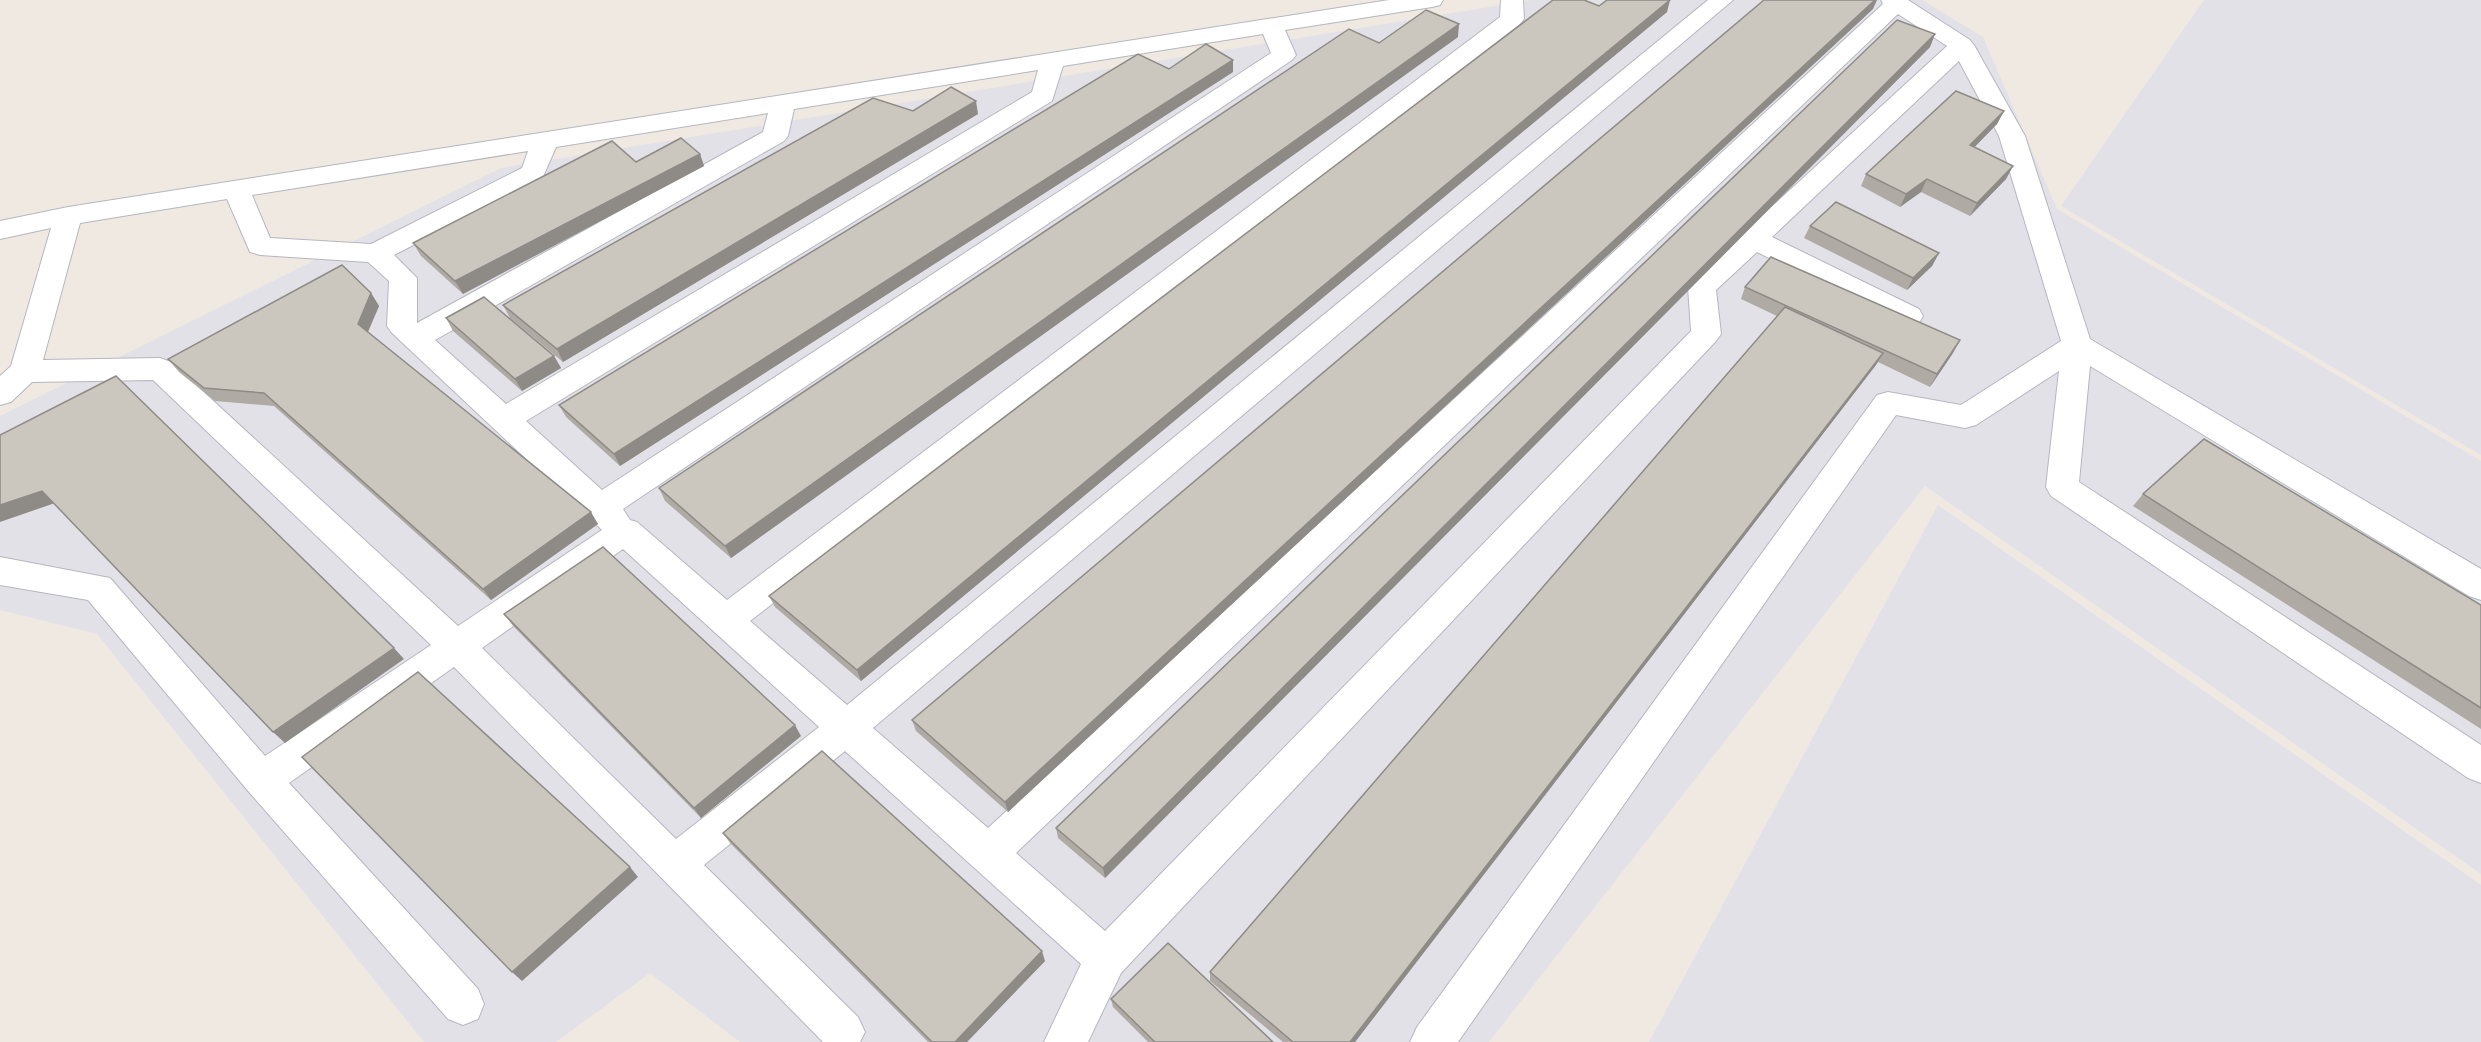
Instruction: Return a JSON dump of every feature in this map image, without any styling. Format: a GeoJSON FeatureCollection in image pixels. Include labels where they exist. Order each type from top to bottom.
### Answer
{"type":"FeatureCollection","features":[{"type":"Feature","properties":{"kind":"street"},"geometry":{"type":"LineString","coordinates":[[0,230],[68,216],[1432,0]]}},
{"type":"Feature","properties":{"kind":"street"},"geometry":{"type":"LineString","coordinates":[[725,621],[1512,19],[1512,0]]}},
{"type":"Feature","properties":{"kind":"street"},"geometry":{"type":"LineString","coordinates":[[675,864],[846,728],[1722,0]]}},
{"type":"Feature","properties":{"kind":"street"},"geometry":{"type":"LineString","coordinates":[[988,854],[1894,2],[1962,45],[2012,136],[2077,345],[2062,487],[2481,766]]}},
{"type":"Feature","properties":{"kind":"street"},"geometry":{"type":"LineString","coordinates":[[262,780],[457,647],[612,519],[1284,55],[1271,26]]}},
{"type":"Feature","properties":{"kind":"street"},"geometry":{"type":"LineString","coordinates":[[1066,1042],[1106,959],[1706,334],[1702,287],[1962,45]]}},
{"type":"Feature","properties":{"kind":"street"},"geometry":{"type":"LineString","coordinates":[[504,420],[1043,96],[1053,60]]}},
{"type":"Feature","properties":{"kind":"street"},"geometry":{"type":"LineString","coordinates":[[415,338],[774,136],[783,103]]}},
{"type":"Feature","properties":{"kind":"street"},"geometry":{"type":"LineString","coordinates":[[236,190],[260,246],[375,254],[533,172],[545,141]]}},
{"type":"Feature","properties":{"kind":"street"},"geometry":{"type":"LineString","coordinates":[[0,394],[25,370],[68,216]]}},
{"type":"Feature","properties":{"kind":"street"},"geometry":{"type":"LineString","coordinates":[[1754,238],[1909,316]]}},
{"type":"Feature","properties":{"kind":"street"},"geometry":{"type":"LineString","coordinates":[[375,254],[403,278],[402,326],[725,621],[1106,959]]}},
{"type":"Feature","properties":{"kind":"street"},"geometry":{"type":"LineString","coordinates":[[2077,345],[2481,586]]}},
{"type":"Feature","properties":{"kind":"street"},"geometry":{"type":"LineString","coordinates":[[1432,1042],[1888,404],[1965,417],[2077,345]]}},
{"type":"Feature","properties":{"kind":"street"},"geometry":{"type":"LineString","coordinates":[[25,370],[160,369],[457,647],[843,1032]]}},
{"type":"Feature","properties":{"kind":"street"},"geometry":{"type":"LineString","coordinates":[[0,571],[98,588],[262,780],[463,1004]]}},
{"type":"Feature","properties":{"kind":"shaded area"},"geometry":{"type":"Polygon","coordinates":[[[1532,0],[1922,0],[1983,37],[2057,209],[2481,461],[2481,874],[1925,486],[1489,1042],[740,1042],[650,973],[556,1042],[424,1042],[97,634],[0,610],[0,416],[501,168],[1532,0]]]}},
{"type":"Feature","properties":{"kind":"shaded area"},"geometry":{"type":"Polygon","coordinates":[[[2204,0],[2481,0],[2481,455],[2061,206],[2204,0]]]}},
{"type":"Feature","properties":{"kind":"shaded area"},"geometry":{"type":"Polygon","coordinates":[[[1938,505],[2481,885],[2481,1042],[1649,1042],[1938,505]]]}},
{"type":"Feature","properties":{"kind":"building"},"geometry":{"type":"Polygon","coordinates":[[[1553,0],[1584,0],[1599,6],[1607,0],[1670,0],[857,670],[769,596],[1553,0]]]}},
{"type":"Feature","properties":{"kind":"building"},"geometry":{"type":"Polygon","coordinates":[[[1764,0],[1875,0],[1005,802],[912,720],[1764,0]]]}},
{"type":"Feature","properties":{"kind":"building"},"geometry":{"type":"Polygon","coordinates":[[[1426,10],[1459,24],[725,546],[659,488],[1349,29],[1379,43],[1426,10]]]}},
{"type":"Feature","properties":{"kind":"building"},"geometry":{"type":"Polygon","coordinates":[[[1897,20],[1935,34],[1103,868],[1056,828],[1897,20]]]}},
{"type":"Feature","properties":{"kind":"building"},"geometry":{"type":"Polygon","coordinates":[[[1206,44],[1233,60],[614,454],[559,405],[1138,54],[1169,69],[1206,44]]]}},
{"type":"Feature","properties":{"kind":"building"},"geometry":{"type":"Polygon","coordinates":[[[951,87],[976,101],[557,349],[503,305],[873,98],[913,111],[951,87]]]}},
{"type":"Feature","properties":{"kind":"building"},"geometry":{"type":"Polygon","coordinates":[[[1956,91],[2004,111],[1970,145],[2013,166],[1977,203],[1927,179],[1906,194],[1866,174],[1956,91]]]}},
{"type":"Feature","properties":{"kind":"building"},"geometry":{"type":"Polygon","coordinates":[[[681,138],[700,154],[455,281],[413,243],[612,141],[636,162],[681,138]]]}},
{"type":"Feature","properties":{"kind":"building"},"geometry":{"type":"Polygon","coordinates":[[[1836,202],[1939,253],[1913,278],[1810,226],[1836,202]]]}},
{"type":"Feature","properties":{"kind":"building"},"geometry":{"type":"Polygon","coordinates":[[[1771,257],[1960,340],[1937,374],[1745,287],[1771,257]]]}},
{"type":"Feature","properties":{"kind":"building"},"geometry":{"type":"Polygon","coordinates":[[[342,265],[371,293],[358,324],[591,512],[483,589],[264,393],[204,388],[168,359],[342,265]]]}},
{"type":"Feature","properties":{"kind":"building"},"geometry":{"type":"Polygon","coordinates":[[[484,297],[554,356],[515,379],[446,318],[484,297]]]}},
{"type":"Feature","properties":{"kind":"building"},"geometry":{"type":"Polygon","coordinates":[[[1785,307],[1883,353],[1350,1042],[1293,1042],[1210,972],[1785,307]]]}},
{"type":"Feature","properties":{"kind":"building"},"geometry":{"type":"Polygon","coordinates":[[[116,376],[394,648],[273,732],[42,491],[0,505],[0,435],[116,376]]]}},
{"type":"Feature","properties":{"kind":"building"},"geometry":{"type":"Polygon","coordinates":[[[2204,439],[2481,605],[2481,708],[2143,494],[2204,439]]]}},
{"type":"Feature","properties":{"kind":"building"},"geometry":{"type":"Polygon","coordinates":[[[603,547],[795,725],[694,808],[504,614],[603,547]]]}},
{"type":"Feature","properties":{"kind":"building"},"geometry":{"type":"Polygon","coordinates":[[[418,672],[630,867],[512,972],[302,757],[418,672]]]}},
{"type":"Feature","properties":{"kind":"building"},"geometry":{"type":"Polygon","coordinates":[[[822,751],[1042,951],[955,1042],[932,1042],[723,833],[822,751]]]}},
{"type":"Feature","properties":{"kind":"building"},"geometry":{"type":"Polygon","coordinates":[[[1168,943],[1273,1042],[1155,1042],[1111,999],[1168,943]]]}}]}
